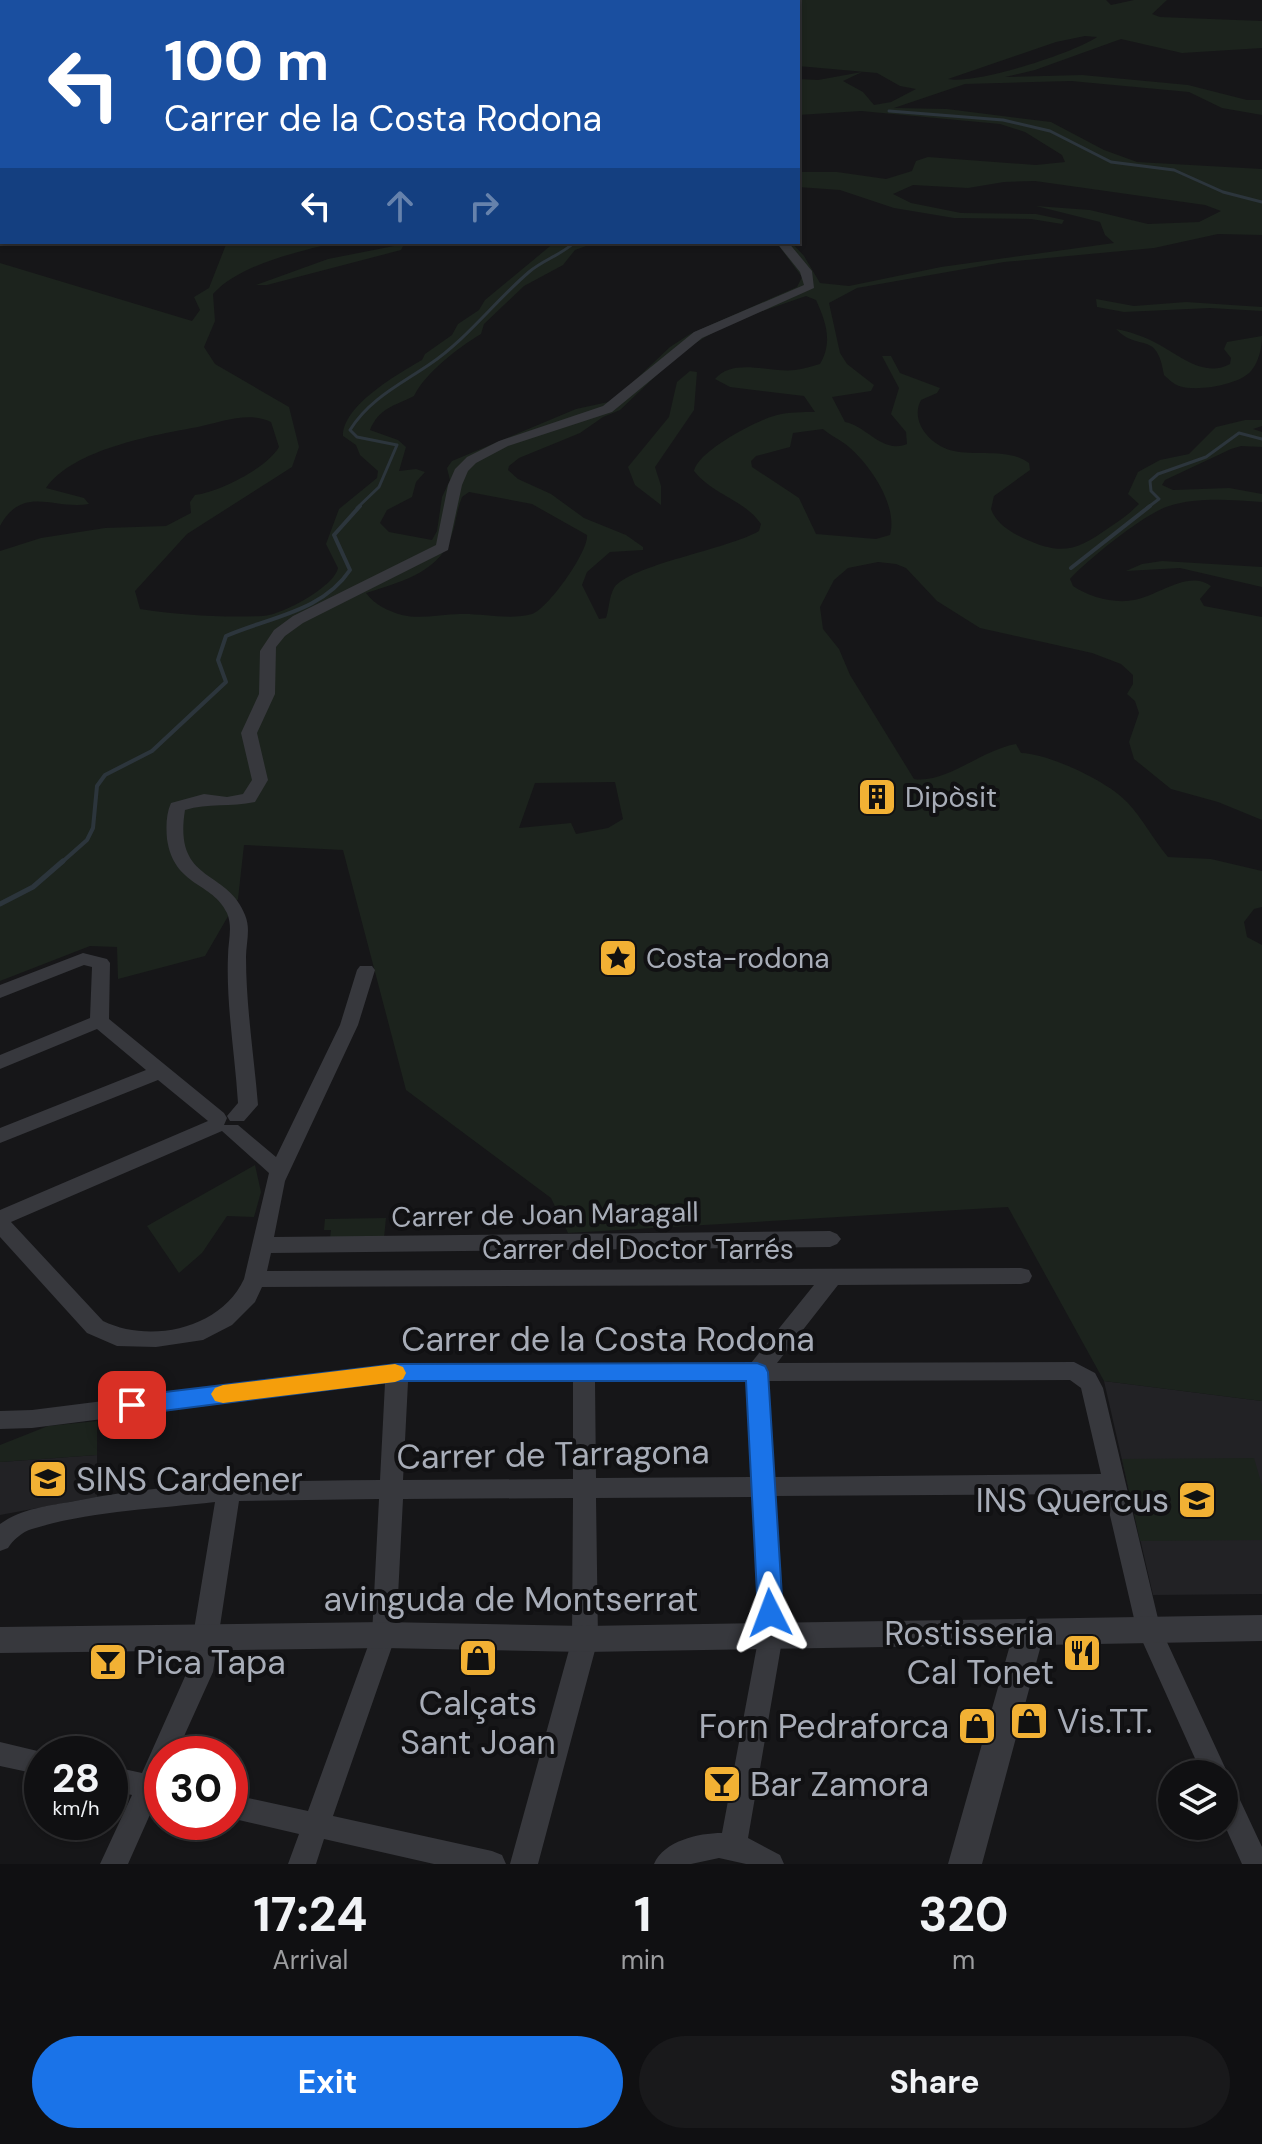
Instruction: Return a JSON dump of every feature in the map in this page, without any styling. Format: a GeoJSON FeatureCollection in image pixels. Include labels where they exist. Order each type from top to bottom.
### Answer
{"type":"FeatureCollection","features":[{"type":"Feature","properties":{"kind":"street"},"geometry":{"type":"LineString","coordinates":[[366,970],[349,1025],[280,1171],[255,1279],[247,1296],[224,1319],[195,1334],[146,1340],[117,1338],[95,1327],[0,1221],[225,1122],[248,1105],[237,956],[240,932],[234,909],[219,893],[192,875],[175,840],[174,821],[177,807],[204,799],[227,802],[249,798],[260,780],[249,744],[249,729],[268,692],[267,648],[278,633],[375,579],[427,558],[443,547],[448,512],[462,470],[477,458],[515,440],[618,405],[673,351],[701,333],[810,286],[806,271],[784,244]]}},
{"type":"Feature","properties":{"kind":"street"},"geometry":{"type":"LineString","coordinates":[[0,992],[83,959],[101,963],[99,1021]]}},
{"type":"Feature","properties":{"kind":"street"},"geometry":{"type":"LineString","coordinates":[[99,1021],[225,1122],[280,1171]]}},
{"type":"Feature","properties":{"kind":"street"},"geometry":{"type":"LineString","coordinates":[[0,1062],[99,1021]]}},
{"type":"Feature","properties":{"kind":"street"},"geometry":{"type":"LineString","coordinates":[[0,1136],[160,1072]]}},
{"type":"Feature","properties":{"kind":"street","name":"Carrer de Joan Maragall"},"geometry":{"type":"LineString","coordinates":[[262,1245],[830,1239]]}},
{"type":"Feature","properties":{"kind":"street"},"geometry":{"type":"LineString","coordinates":[[733,1845],[771,1635],[757,1372],[833,1276]]}},
{"type":"Feature","properties":{"kind":"street","name":"Carrer del Doctor Tarrés"},"geometry":{"type":"LineString","coordinates":[[255,1279],[1021,1276]]}},
{"type":"Feature","properties":{"kind":"street","name":"Carrer de la Costa Rodona"},"geometry":{"type":"LineString","coordinates":[[0,1420],[32,1419],[397,1373],[1074,1371],[1087,1379],[1092,1388],[1113,1484]]}},
{"type":"Feature","properties":{"kind":"street"},"geometry":{"type":"LineString","coordinates":[[302,1864],[384,1635],[397,1373]]}},
{"type":"Feature","properties":{"kind":"street"},"geometry":{"type":"LineString","coordinates":[[524,1864],[585,1639],[584,1373]]}},
{"type":"Feature","properties":{"kind":"street"},"geometry":{"type":"LineString","coordinates":[[1113,1484],[1148,1627],[1209,1760]]}},
{"type":"Feature","properties":{"kind":"street","name":"Carrer de Tarragona"},"geometry":{"type":"LineString","coordinates":[[1,1539],[23,1521],[103,1505],[229,1491],[1113,1484]]}},
{"type":"Feature","properties":{"kind":"street"},"geometry":{"type":"LineString","coordinates":[[172,1736],[200,1672],[229,1491]]}},
{"type":"Feature","properties":{"kind":"street","name":"avinguda de Montserrat"},"geometry":{"type":"LineString","coordinates":[[0,1640],[384,1635],[585,1639],[1148,1627],[1262,1628]]}},
{"type":"Feature","properties":{"kind":"street"},"geometry":{"type":"LineString","coordinates":[[965,1864],[1029,1631]]}},
{"type":"Feature","properties":{"kind":"street"},"geometry":{"type":"LineString","coordinates":[[0,1754],[24,1759]]}},
{"type":"Feature","properties":{"kind":"street"},"geometry":{"type":"LineString","coordinates":[[114,1864],[144,1809]]}},
{"type":"Feature","properties":{"kind":"street"},"geometry":{"type":"LineString","coordinates":[[248,1810],[492,1864]]}},
{"type":"Feature","properties":{"kind":"street"},"geometry":{"type":"LineString","coordinates":[[1238,1825],[1256,1864]]}},
{"type":"Feature","properties":{"kind":"street"},"geometry":{"type":"LineString","coordinates":[[668,1864],[700,1846],[733,1845],[756,1854],[770,1864]]}},
{"type":"Feature","properties":{"kind":"shaded area"},"geometry":{"type":"Polygon","coordinates":[[[800,0],[1106,0],[1111,5],[1134,0],[1167,0],[1152,14],[1160,17],[1262,21],[1262,48],[1182,53],[1121,39],[1035,70],[1005,77],[1082,75],[1188,85],[1247,100],[1262,100],[1262,115],[1222,108],[1189,92],[1071,81],[965,84],[894,108],[947,109],[1051,122],[1104,150],[1137,162],[1262,169],[1262,235],[1218,234],[1154,248],[1004,262],[857,288],[829,303],[840,353],[847,364],[874,385],[871,391],[832,397],[845,422],[890,445],[907,444],[906,432],[891,414],[899,388],[882,356],[891,356],[900,373],[940,388],[937,393],[921,400],[918,408],[920,425],[931,439],[954,451],[1003,454],[1029,463],[1030,470],[994,496],[991,509],[996,519],[1008,530],[1048,547],[1078,546],[1129,513],[1139,504],[1128,494],[1138,472],[1160,460],[1189,454],[1216,427],[1245,420],[1262,420],[1262,426],[1253,429],[1262,432],[1262,447],[1231,449],[1165,480],[1162,485],[1173,490],[1229,488],[1262,494],[1262,502],[1203,500],[1159,510],[1116,538],[1070,579],[1073,586],[1087,593],[1119,601],[1143,598],[1193,580],[1211,586],[1200,599],[1204,606],[1262,617],[1262,820],[1218,802],[1171,789],[1134,759],[1129,742],[1139,713],[1135,701],[1127,694],[1133,684],[1133,675],[1121,664],[1092,653],[980,628],[937,601],[906,568],[896,564],[878,562],[848,568],[834,580],[820,607],[823,629],[839,649],[850,675],[914,779],[951,772],[1016,744],[1021,753],[1062,763],[1118,794],[1133,809],[1168,857],[1211,859],[1262,871],[1262,907],[1254,909],[1244,922],[1247,937],[1262,945],[1262,1401],[1104,1381],[1008,1207],[568,1233],[551,1198],[406,1090],[343,850],[244,845],[238,899],[205,956],[118,979],[117,947],[90,946],[0,981],[0,551],[41,538],[105,528],[166,526],[191,513],[190,502],[195,495],[242,478],[264,463],[279,447],[271,422],[254,417],[235,418],[116,446],[75,463],[46,488],[84,498],[89,504],[29,502],[9,513],[0,526],[0,263],[192,321],[200,310],[194,297],[209,288],[226,244],[329,244],[254,267],[213,294],[215,321],[204,347],[215,364],[289,407],[299,447],[292,467],[187,534],[135,591],[140,609],[202,616],[263,616],[306,599],[327,583],[338,568],[326,544],[339,509],[377,478],[378,471],[360,455],[356,445],[343,436],[345,424],[352,413],[374,392],[422,360],[425,354],[452,335],[458,324],[479,310],[485,300],[553,244],[592,244],[575,250],[563,265],[524,286],[484,324],[481,334],[434,370],[414,396],[388,408],[370,430],[398,440],[406,447],[399,471],[416,469],[425,472],[416,482],[412,497],[387,510],[380,523],[389,532],[432,540],[437,531],[442,497],[450,480],[447,468],[452,461],[576,409],[613,401],[670,347],[690,334],[797,287],[802,277],[777,244],[793,244],[820,283],[849,286],[941,267],[1114,243],[1105,235],[1100,222],[1036,206],[1090,210],[1148,224],[1199,222],[1221,211],[1205,205],[1035,181],[968,188],[913,185],[893,194],[911,203],[961,213],[1036,214],[1064,220],[1062,224],[1031,219],[954,218],[894,208],[840,190],[800,187],[800,172],[837,172],[886,179],[912,171],[916,161],[928,157],[1036,165],[1065,162],[1062,155],[1025,132],[1000,124],[861,111],[800,115],[800,79],[818,80],[862,72],[843,81],[863,92],[874,105],[891,102],[916,89],[900,86],[877,73],[800,66],[800,0]],[[1085,36],[1056,42],[948,79],[961,80],[1001,73],[1068,51],[1097,37],[1085,36]],[[806,296],[731,322],[682,351],[620,410],[603,417],[580,433],[519,458],[509,466],[508,470],[518,479],[551,494],[584,518],[626,535],[643,547],[643,550],[610,552],[587,572],[582,585],[599,619],[606,618],[612,592],[623,580],[759,531],[761,524],[754,516],[694,471],[698,463],[717,446],[756,423],[782,414],[815,412],[804,396],[730,387],[715,379],[723,372],[742,367],[795,370],[820,364],[826,348],[827,332],[816,300],[806,296]],[[823,429],[793,433],[790,447],[756,456],[751,461],[752,467],[799,498],[816,534],[876,539],[890,535],[890,512],[881,487],[857,455],[823,429]],[[469,492],[462,497],[444,552],[414,576],[366,593],[373,601],[397,613],[425,617],[456,614],[516,617],[532,614],[548,602],[575,566],[587,535],[532,504],[469,492]],[[615,782],[535,783],[519,828],[571,823],[576,834],[608,828],[623,819],[615,782]]]}},
{"type":"Feature","properties":{"kind":"shaded area"},"geometry":{"type":"Polygon","coordinates":[[[404,244],[401,250],[267,285],[256,285],[328,259],[404,244]]]}},
{"type":"Feature","properties":{"kind":"shaded area"},"geometry":{"type":"Polygon","coordinates":[[[1096,299],[1134,306],[1186,302],[1262,307],[1262,311],[1210,308],[1124,312],[1097,307],[1096,299]]]}},
{"type":"Feature","properties":{"kind":"shaded area"},"geometry":{"type":"Polygon","coordinates":[[[1116,329],[1153,341],[1193,364],[1211,368],[1230,364],[1231,358],[1224,349],[1227,342],[1262,336],[1262,340],[1256,363],[1245,376],[1217,386],[1187,388],[1175,384],[1164,375],[1161,361],[1152,347],[1124,336],[1116,329]]]}},
{"type":"Feature","properties":{"kind":"shaded area"},"geometry":{"type":"Polygon","coordinates":[[[690,371],[697,372],[694,410],[655,467],[661,486],[661,505],[635,485],[628,467],[669,417],[677,382],[690,371]]]}},
{"type":"Feature","properties":{"kind":"shaded area"},"geometry":{"type":"Polygon","coordinates":[[[1162,561],[1262,567],[1262,587],[1180,568],[1126,571],[1142,564],[1162,561]]]}},
{"type":"Feature","properties":{"kind":"shaded area"},"geometry":{"type":"Polygon","coordinates":[[[255,1165],[261,1192],[254,1217],[227,1216],[202,1253],[179,1273],[147,1226],[255,1165]]]}},
{"type":"Feature","properties":{"kind":"shaded area"},"geometry":{"type":"Polygon","coordinates":[[[386,1218],[384,1238],[330,1238],[331,1230],[324,1230],[325,1219],[386,1218]]]}},
{"type":"Feature","properties":{"kind":"shaded area","name":"INS Quercus"},"geometry":{"type":"Polygon","coordinates":[[[1104,1381],[1262,1401],[1262,1594],[1153,1595],[1104,1381]]]}},
{"type":"Feature","properties":{"kind":"shaded area"},"geometry":{"type":"Polygon","coordinates":[[[97,1421],[97,1455],[0,1462],[0,1445],[48,1426],[97,1421]]]}},
{"type":"Feature","properties":{"kind":"shaded area","name":"SINS Cardener"},"geometry":{"type":"Polygon","coordinates":[[[97,1455],[97,1497],[0,1515],[0,1462],[97,1455]]]}},
{"type":"Feature","properties":{"kind":"shaded area"},"geometry":{"type":"Polygon","coordinates":[[[1254,1458],[1262,1486],[1262,1540],[1140,1541],[1122,1459],[1254,1458]]]}},
{"type":"Feature","properties":{"kind":"waterway"},"geometry":{"type":"LineString","coordinates":[[889,111],[1003,120],[1050,131],[1111,162],[1174,170],[1223,192],[1262,202]]}},
{"type":"Feature","properties":{"kind":"waterway"},"geometry":{"type":"LineString","coordinates":[[357,508],[379,487],[397,445],[357,437],[350,430],[366,409],[456,343],[529,272],[572,244]]}},
{"type":"Feature","properties":{"kind":"waterway"},"geometry":{"type":"LineString","coordinates":[[1147,508],[1159,499],[1151,491],[1150,481],[1158,474],[1206,457],[1239,433],[1262,439]]}},
{"type":"Feature","properties":{"kind":"waterway"},"geometry":{"type":"LineString","coordinates":[[61,863],[87,840],[93,828],[97,786],[105,775],[152,751],[226,682],[218,660],[226,636],[310,604],[338,584],[350,570],[334,535],[360,506]]}},
{"type":"Feature","properties":{"kind":"waterway"},"geometry":{"type":"LineString","coordinates":[[1071,568],[1150,506]]}},
{"type":"Feature","properties":{"kind":"waterway"},"geometry":{"type":"LineString","coordinates":[[0,904],[33,887],[63,861]]}},
{"type":"Feature","properties":{"kind":"slow traffic"},"geometry":{"type":"LineString","coordinates":[[223,1394],[395,1373]]}},
{"type":"Feature","properties":{"kind":"place","name":"Dipòsit"},"geometry":{"type":"Point","coordinates":[877,797]}},
{"type":"Feature","properties":{"kind":"place","name":"Costa-rodona"},"geometry":{"type":"Point","coordinates":[618,958]}},
{"type":"Feature","properties":{"kind":"place","name":"SINS Cardener"},"geometry":{"type":"Point","coordinates":[48,1479]}},
{"type":"Feature","properties":{"kind":"place","name":"INS Quercus"},"geometry":{"type":"Point","coordinates":[1197,1500]}},
{"type":"Feature","properties":{"kind":"place","name":"Rostisseria Cal Tonet"},"geometry":{"type":"Point","coordinates":[1082,1653]}},
{"type":"Feature","properties":{"kind":"place","name":"Calçats Sant Joan"},"geometry":{"type":"Point","coordinates":[478,1658]}},
{"type":"Feature","properties":{"kind":"place","name":"Pica Tapa"},"geometry":{"type":"Point","coordinates":[108,1662]}},
{"type":"Feature","properties":{"kind":"place","name":"Vis.T.T."},"geometry":{"type":"Point","coordinates":[1029,1721]}},
{"type":"Feature","properties":{"kind":"place","name":"Forn Pedraforca"},"geometry":{"type":"Point","coordinates":[977,1726]}},
{"type":"Feature","properties":{"kind":"place","name":"Bar Zamora"},"geometry":{"type":"Point","coordinates":[722,1784]}},
{"type":"Feature","properties":{"kind":"route"},"geometry":{"type":"LineString","coordinates":[[132,1405],[397,1373],[757,1372],[770,1613]]}}]}
